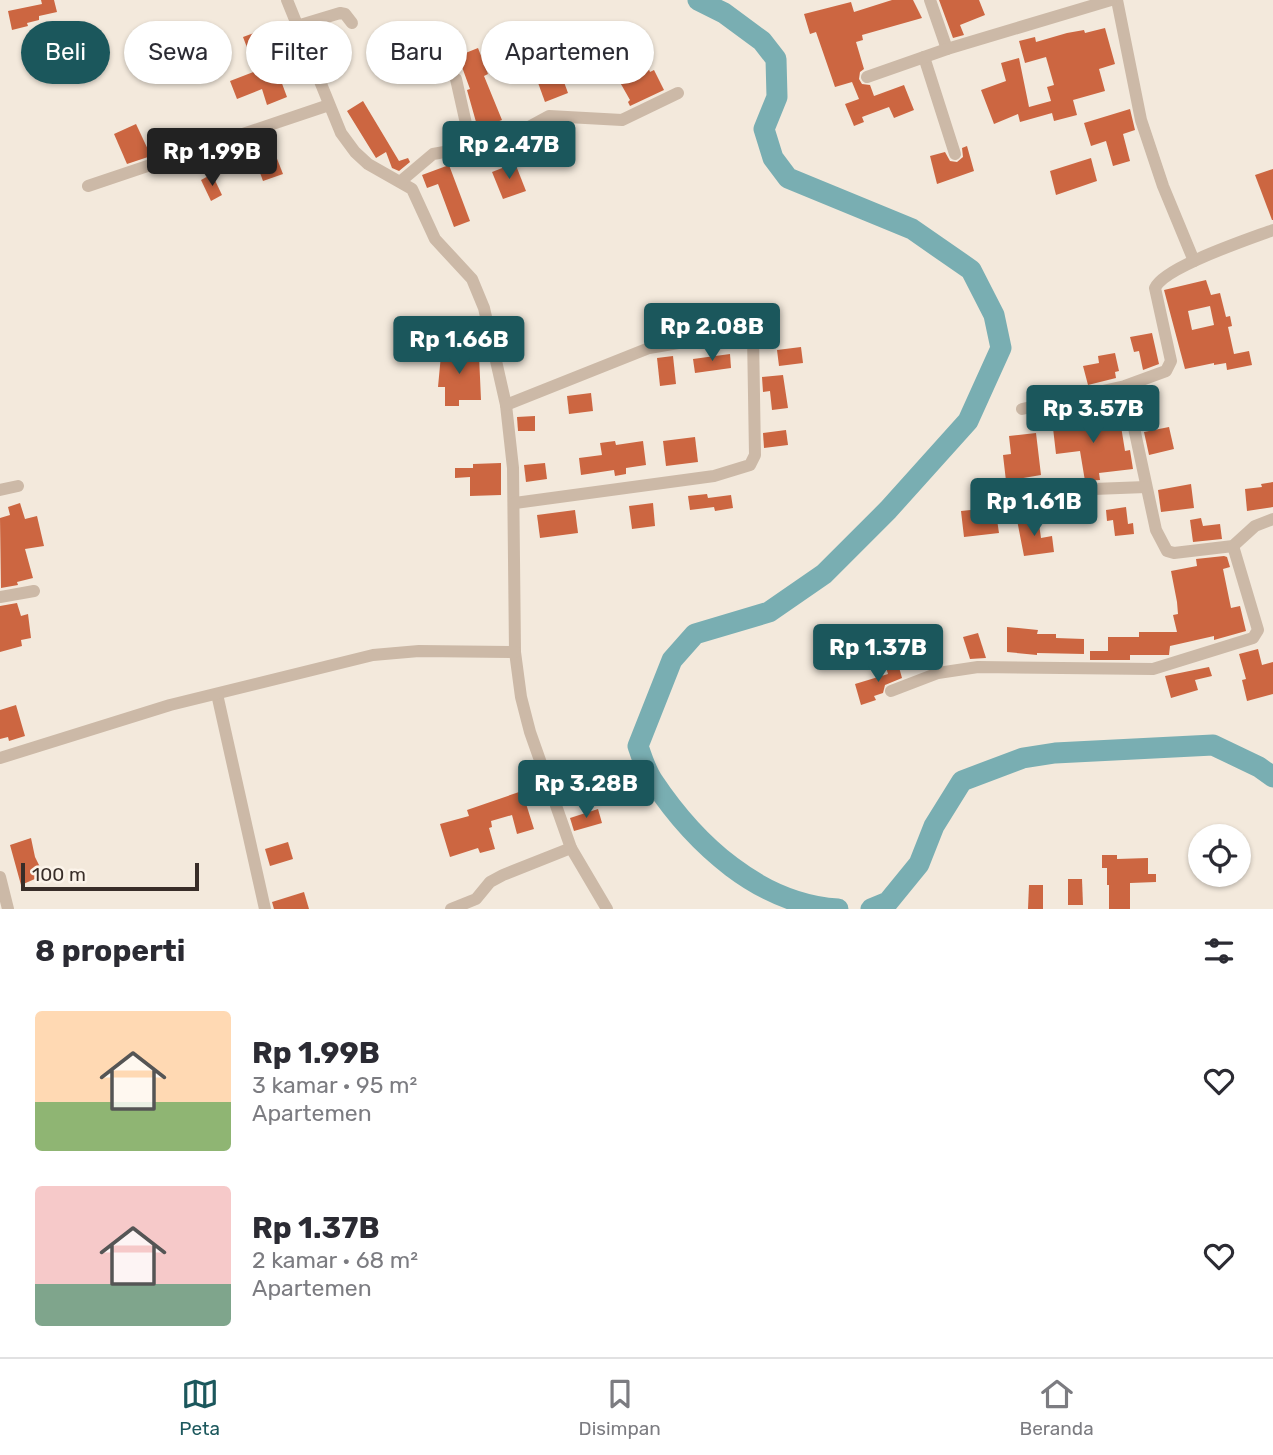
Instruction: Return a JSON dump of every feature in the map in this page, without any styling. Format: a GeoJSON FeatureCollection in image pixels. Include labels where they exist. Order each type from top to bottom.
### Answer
{"type":"FeatureCollection","features":[{"type":"Feature","properties":{"kind":"street"},"geometry":{"type":"LineString","coordinates":[[287,0],[295,21]]}},
{"type":"Feature","properties":{"kind":"street"},"geometry":{"type":"LineString","coordinates":[[930,0],[947,49]]}},
{"type":"Feature","properties":{"kind":"street"},"geometry":{"type":"LineString","coordinates":[[867,77],[947,49],[1111,0]]}},
{"type":"Feature","properties":{"kind":"street"},"geometry":{"type":"LineString","coordinates":[[1117,0],[1141,120],[1163,186],[1194,261]]}},
{"type":"Feature","properties":{"kind":"street"},"geometry":{"type":"LineString","coordinates":[[314,21],[340,13],[345,14],[350,21]]}},
{"type":"Feature","properties":{"kind":"street"},"geometry":{"type":"LineString","coordinates":[[924,57],[955,154]]}},
{"type":"Feature","properties":{"kind":"street"},"geometry":{"type":"LineString","coordinates":[[320,84],[341,133],[355,152],[381,174],[401,181],[414,192],[440,246],[465,270],[484,307],[506,405],[515,503],[515,652],[520,697],[571,848],[607,909]]}},
{"type":"Feature","properties":{"kind":"street"},"geometry":{"type":"LineString","coordinates":[[457,84],[471,146]]}},
{"type":"Feature","properties":{"kind":"street"},"geometry":{"type":"LineString","coordinates":[[401,181],[433,154],[501,142],[550,116],[622,120],[678,93]]}},
{"type":"Feature","properties":{"kind":"street"},"geometry":{"type":"LineString","coordinates":[[89,186],[329,105]]}},
{"type":"Feature","properties":{"kind":"street"},"geometry":{"type":"LineString","coordinates":[[1022,409],[1125,386],[1158,374],[1170,366],[1155,288],[1157,282],[1194,261],[1273,230]]}},
{"type":"Feature","properties":{"kind":"street"},"geometry":{"type":"LineString","coordinates":[[506,405],[649,348],[743,332],[749,332],[753,336],[755,455],[750,465],[714,476],[515,503]]}},
{"type":"Feature","properties":{"kind":"street"},"geometry":{"type":"LineString","coordinates":[[1125,386],[1156,530],[1167,551],[1174,553],[1233,546],[1255,526],[1273,519]]}},
{"type":"Feature","properties":{"kind":"street"},"geometry":{"type":"LineString","coordinates":[[0,490],[18,486]]}},
{"type":"Feature","properties":{"kind":"street"},"geometry":{"type":"LineString","coordinates":[[1006,497],[1041,491],[1146,487]]}},
{"type":"Feature","properties":{"kind":"street"},"geometry":{"type":"LineString","coordinates":[[891,691],[938,673],[978,667],[1153,669],[1253,638],[1258,630],[1233,546]]}},
{"type":"Feature","properties":{"kind":"street"},"geometry":{"type":"LineString","coordinates":[[0,597],[34,591]]}},
{"type":"Feature","properties":{"kind":"street"},"geometry":{"type":"LineString","coordinates":[[0,758],[170,705],[373,655],[419,651],[515,652]]}},
{"type":"Feature","properties":{"kind":"street"},"geometry":{"type":"LineString","coordinates":[[217,694],[265,909]]}},
{"type":"Feature","properties":{"kind":"street"},"geometry":{"type":"LineString","coordinates":[[451,909],[476,899],[492,880],[571,848]]}},
{"type":"Feature","properties":{"kind":"street"},"geometry":{"type":"LineString","coordinates":[[0,877],[8,909]]}},
{"type":"Feature","properties":{"kind":"building"},"geometry":{"type":"Polygon","coordinates":[[[41,0],[54,0],[57,12],[39,16],[39,20],[35,21],[21,21],[21,28],[12,30],[8,11],[42,4],[41,0]]]}},
{"type":"Feature","properties":{"kind":"building"},"geometry":{"type":"Polygon","coordinates":[[[892,0],[913,0],[922,18],[862,35],[863,40],[856,42],[864,69],[860,72],[859,79],[862,84],[870,85],[874,96],[904,85],[914,110],[894,118],[889,107],[862,117],[864,122],[854,126],[845,104],[859,99],[852,82],[835,87],[816,32],[810,34],[804,14],[851,2],[854,12],[892,0]]]}},
{"type":"Feature","properties":{"kind":"building"},"geometry":{"type":"Polygon","coordinates":[[[939,0],[979,0],[985,15],[960,25],[964,35],[953,38],[939,0]]]}},
{"type":"Feature","properties":{"kind":"building"},"geometry":{"type":"Polygon","coordinates":[[[1105,28],[1115,64],[1099,69],[1105,91],[1073,100],[1077,115],[1054,121],[1052,113],[1020,122],[1018,114],[994,124],[981,90],[1006,81],[1001,63],[1019,58],[1029,107],[1051,101],[1047,87],[1054,85],[1046,57],[1025,63],[1019,41],[1035,37],[1036,42],[1067,33],[1084,30],[1085,33],[1105,28]]]}},
{"type":"Feature","properties":{"kind":"building"},"geometry":{"type":"Polygon","coordinates":[[[478,48],[481,56],[481,84],[487,84],[502,120],[478,129],[467,90],[470,89],[467,81],[467,52],[478,48]]]}},
{"type":"Feature","properties":{"kind":"building"},"geometry":{"type":"Polygon","coordinates":[[[654,70],[664,90],[630,106],[630,100],[621,84],[654,84],[654,70]]]}},
{"type":"Feature","properties":{"kind":"building"},"geometry":{"type":"Polygon","coordinates":[[[246,75],[246,84],[282,84],[287,97],[267,105],[262,89],[237,99],[232,80],[246,75]]]}},
{"type":"Feature","properties":{"kind":"building"},"geometry":{"type":"Polygon","coordinates":[[[538,84],[565,84],[568,93],[545,102],[538,84]]]}},
{"type":"Feature","properties":{"kind":"building"},"geometry":{"type":"Polygon","coordinates":[[[363,101],[399,161],[408,158],[410,162],[399,171],[392,168],[386,152],[376,158],[347,111],[363,101]]]}},
{"type":"Feature","properties":{"kind":"building"},"geometry":{"type":"Polygon","coordinates":[[[1130,109],[1135,130],[1123,134],[1130,161],[1113,166],[1106,141],[1091,146],[1084,123],[1130,109]]]}},
{"type":"Feature","properties":{"kind":"building"},"geometry":{"type":"Polygon","coordinates":[[[136,124],[151,156],[127,164],[114,134],[136,124]]]}},
{"type":"Feature","properties":{"kind":"building"},"geometry":{"type":"Polygon","coordinates":[[[967,146],[974,171],[937,184],[930,156],[945,152],[950,161],[957,162],[963,157],[962,148],[967,146]]]}},
{"type":"Feature","properties":{"kind":"building"},"geometry":{"type":"Polygon","coordinates":[[[274,151],[283,174],[263,181],[255,159],[274,151]]]}},
{"type":"Feature","properties":{"kind":"building"},"geometry":{"type":"Polygon","coordinates":[[[1091,158],[1097,181],[1056,195],[1050,171],[1091,158]]]}},
{"type":"Feature","properties":{"kind":"building"},"geometry":{"type":"Polygon","coordinates":[[[515,163],[526,191],[503,199],[492,172],[515,163]]]}},
{"type":"Feature","properties":{"kind":"building"},"geometry":{"type":"Polygon","coordinates":[[[449,165],[470,221],[454,227],[438,184],[427,188],[422,175],[449,165]]]}},
{"type":"Feature","properties":{"kind":"building"},"geometry":{"type":"Polygon","coordinates":[[[1273,169],[1273,220],[1272,220],[1255,175],[1273,169]]]}},
{"type":"Feature","properties":{"kind":"building"},"geometry":{"type":"Polygon","coordinates":[[[212,174],[222,195],[211,201],[201,180],[212,174]]]}},
{"type":"Feature","properties":{"kind":"building"},"geometry":{"type":"Polygon","coordinates":[[[1206,280],[1211,295],[1220,293],[1226,317],[1230,316],[1232,326],[1228,327],[1234,354],[1249,351],[1252,365],[1227,370],[1226,363],[1214,363],[1185,369],[1164,290],[1206,280]],[[1210,306],[1188,311],[1192,330],[1214,325],[1210,306]]]}},
{"type":"Feature","properties":{"kind":"building"},"geometry":{"type":"Polygon","coordinates":[[[1152,333],[1159,364],[1143,370],[1139,351],[1134,352],[1130,337],[1152,333]]]}},
{"type":"Feature","properties":{"kind":"building"},"geometry":{"type":"Polygon","coordinates":[[[457,341],[459,355],[479,355],[481,400],[459,400],[459,406],[445,406],[445,387],[438,387],[441,355],[445,355],[444,343],[457,341]]]}},
{"type":"Feature","properties":{"kind":"building"},"geometry":{"type":"Polygon","coordinates":[[[801,347],[803,363],[779,366],[777,350],[801,347]]]}},
{"type":"Feature","properties":{"kind":"building"},"geometry":{"type":"Polygon","coordinates":[[[1115,353],[1119,371],[1115,372],[1116,378],[1088,385],[1083,366],[1099,363],[1098,356],[1115,353]]]}},
{"type":"Feature","properties":{"kind":"building"},"geometry":{"type":"Polygon","coordinates":[[[730,354],[731,368],[695,373],[693,359],[730,354]]]}},
{"type":"Feature","properties":{"kind":"building"},"geometry":{"type":"Polygon","coordinates":[[[673,356],[676,384],[660,386],[657,358],[673,356]]]}},
{"type":"Feature","properties":{"kind":"building"},"geometry":{"type":"Polygon","coordinates":[[[783,375],[788,408],[772,410],[770,391],[763,392],[762,377],[783,375]]]}},
{"type":"Feature","properties":{"kind":"building"},"geometry":{"type":"Polygon","coordinates":[[[591,393],[593,411],[569,414],[567,396],[591,393]]]}},
{"type":"Feature","properties":{"kind":"building"},"geometry":{"type":"Polygon","coordinates":[[[1066,414],[1068,423],[1120,420],[1125,451],[1130,450],[1133,469],[1099,473],[1100,480],[1085,481],[1080,451],[1056,454],[1053,428],[1056,428],[1055,415],[1066,414]]]}},
{"type":"Feature","properties":{"kind":"building"},"geometry":{"type":"Polygon","coordinates":[[[535,416],[535,431],[518,431],[517,417],[535,416]]]}},
{"type":"Feature","properties":{"kind":"building"},"geometry":{"type":"Polygon","coordinates":[[[1169,427],[1174,449],[1149,455],[1144,432],[1169,427]]]}},
{"type":"Feature","properties":{"kind":"building"},"geometry":{"type":"Polygon","coordinates":[[[786,430],[788,445],[764,448],[763,433],[786,430]]]}},
{"type":"Feature","properties":{"kind":"building"},"geometry":{"type":"Polygon","coordinates":[[[1036,433],[1041,475],[1006,481],[1003,455],[1011,454],[1009,436],[1036,433]]]}},
{"type":"Feature","properties":{"kind":"building"},"geometry":{"type":"Polygon","coordinates":[[[695,437],[698,462],[666,466],[663,441],[695,437]]]}},
{"type":"Feature","properties":{"kind":"building"},"geometry":{"type":"Polygon","coordinates":[[[615,441],[616,445],[643,441],[646,465],[626,468],[626,474],[615,476],[614,470],[581,475],[579,458],[602,455],[600,443],[615,441]]]}},
{"type":"Feature","properties":{"kind":"building"},"geometry":{"type":"Polygon","coordinates":[[[501,463],[501,495],[470,496],[470,477],[455,478],[455,468],[501,463]]]}},
{"type":"Feature","properties":{"kind":"building"},"geometry":{"type":"Polygon","coordinates":[[[545,463],[547,479],[526,482],[524,465],[545,463]]]}},
{"type":"Feature","properties":{"kind":"building"},"geometry":{"type":"Polygon","coordinates":[[[1273,482],[1273,507],[1247,511],[1245,489],[1262,487],[1261,484],[1273,482]]]}},
{"type":"Feature","properties":{"kind":"building"},"geometry":{"type":"Polygon","coordinates":[[[1191,484],[1194,508],[1161,512],[1158,490],[1191,484]]]}},
{"type":"Feature","properties":{"kind":"building"},"geometry":{"type":"Polygon","coordinates":[[[707,494],[708,498],[731,495],[733,508],[715,511],[714,507],[690,510],[688,496],[707,494]]]}},
{"type":"Feature","properties":{"kind":"building"},"geometry":{"type":"Polygon","coordinates":[[[994,499],[999,533],[964,537],[961,511],[980,509],[979,500],[994,499]]]}},
{"type":"Feature","properties":{"kind":"building"},"geometry":{"type":"Polygon","coordinates":[[[20,503],[25,519],[37,516],[44,546],[25,549],[33,578],[17,582],[18,585],[1,588],[0,518],[10,515],[8,507],[20,503]]]}},
{"type":"Feature","properties":{"kind":"building"},"geometry":{"type":"Polygon","coordinates":[[[653,503],[655,526],[632,529],[629,506],[653,503]]]}},
{"type":"Feature","properties":{"kind":"building"},"geometry":{"type":"Polygon","coordinates":[[[1126,507],[1128,524],[1133,523],[1134,534],[1115,536],[1113,520],[1107,521],[1106,510],[1126,507]]]}},
{"type":"Feature","properties":{"kind":"building"},"geometry":{"type":"Polygon","coordinates":[[[575,510],[578,533],[540,538],[537,515],[575,510]]]}},
{"type":"Feature","properties":{"kind":"building"},"geometry":{"type":"Polygon","coordinates":[[[1038,517],[1041,538],[1052,536],[1054,552],[1024,556],[1017,520],[1038,517]]]}},
{"type":"Feature","properties":{"kind":"building"},"geometry":{"type":"Polygon","coordinates":[[[1201,518],[1203,526],[1220,524],[1222,539],[1193,542],[1190,520],[1201,518]]]}},
{"type":"Feature","properties":{"kind":"building"},"geometry":{"type":"Polygon","coordinates":[[[1227,557],[1230,567],[1223,569],[1231,608],[1240,606],[1246,631],[1214,640],[1214,636],[1170,646],[1169,655],[1130,655],[1130,660],[1090,660],[1090,651],[1108,651],[1108,637],[1139,637],[1139,632],[1177,632],[1173,615],[1178,614],[1177,602],[1171,571],[1197,566],[1196,559],[1227,557]]]}},
{"type":"Feature","properties":{"kind":"building"},"geometry":{"type":"Polygon","coordinates":[[[17,603],[21,616],[28,614],[31,638],[21,640],[22,646],[0,652],[0,606],[17,603]]]}},
{"type":"Feature","properties":{"kind":"building"},"geometry":{"type":"Polygon","coordinates":[[[1007,627],[1038,630],[1037,634],[1056,634],[1056,638],[1084,639],[1084,654],[1037,655],[1007,652],[1007,627]]]}},
{"type":"Feature","properties":{"kind":"building"},"geometry":{"type":"Polygon","coordinates":[[[978,633],[986,658],[970,659],[963,637],[978,633]]]}},
{"type":"Feature","properties":{"kind":"building"},"geometry":{"type":"Polygon","coordinates":[[[1258,649],[1262,665],[1273,662],[1273,694],[1247,701],[1242,680],[1246,679],[1239,654],[1258,649]]]}},
{"type":"Feature","properties":{"kind":"building"},"geometry":{"type":"Polygon","coordinates":[[[897,660],[902,678],[885,685],[883,693],[874,696],[876,700],[861,705],[855,684],[888,674],[885,664],[897,660]]]}},
{"type":"Feature","properties":{"kind":"building"},"geometry":{"type":"Polygon","coordinates":[[[1209,667],[1212,676],[1195,680],[1198,690],[1171,698],[1165,676],[1209,667]]]}},
{"type":"Feature","properties":{"kind":"building"},"geometry":{"type":"Polygon","coordinates":[[[16,705],[25,736],[9,741],[8,737],[0,739],[0,710],[16,705]]]}},
{"type":"Feature","properties":{"kind":"building"},"geometry":{"type":"Polygon","coordinates":[[[522,791],[534,829],[517,834],[512,815],[491,821],[492,827],[489,828],[495,849],[480,853],[478,848],[450,857],[440,824],[469,816],[467,810],[522,791]]]}},
{"type":"Feature","properties":{"kind":"building"},"geometry":{"type":"Polygon","coordinates":[[[598,809],[602,823],[574,831],[570,818],[598,809]]]}},
{"type":"Feature","properties":{"kind":"building"},"geometry":{"type":"Polygon","coordinates":[[[31,838],[35,857],[44,875],[21,885],[10,845],[31,838]]]}},
{"type":"Feature","properties":{"kind":"building"},"geometry":{"type":"Polygon","coordinates":[[[288,842],[293,859],[270,866],[265,849],[288,842]]]}},
{"type":"Feature","properties":{"kind":"building"},"geometry":{"type":"Polygon","coordinates":[[[1102,855],[1117,855],[1117,859],[1148,858],[1148,874],[1156,874],[1156,882],[1130,883],[1130,909],[1109,909],[1107,868],[1102,868],[1102,855]]]}},
{"type":"Feature","properties":{"kind":"building"},"geometry":{"type":"Polygon","coordinates":[[[1068,879],[1082,879],[1083,905],[1068,905],[1068,879]]]}},
{"type":"Feature","properties":{"kind":"building"},"geometry":{"type":"Polygon","coordinates":[[[1029,885],[1043,885],[1043,909],[1028,909],[1029,885]]]}},
{"type":"Feature","properties":{"kind":"building"},"geometry":{"type":"Polygon","coordinates":[[[304,892],[309,909],[274,909],[272,902],[304,892]]]}},
{"type":"Feature","properties":{"kind":"waterway"},"geometry":{"type":"LineString","coordinates":[[698,0],[724,13],[762,41],[776,59],[777,97],[764,129],[773,158],[788,178],[912,229],[971,270],[994,315],[1001,348],[968,421],[888,510],[824,574],[769,612],[695,634],[672,660],[638,746],[648,773],[670,804],[709,848],[732,867],[782,896],[809,905],[838,909]]}},
{"type":"Feature","properties":{"kind":"waterway"},"geometry":{"type":"LineString","coordinates":[[871,909],[888,902],[919,864],[934,826],[962,781],[1023,758],[1055,753],[1213,745],[1259,767],[1273,777]]}}]}
